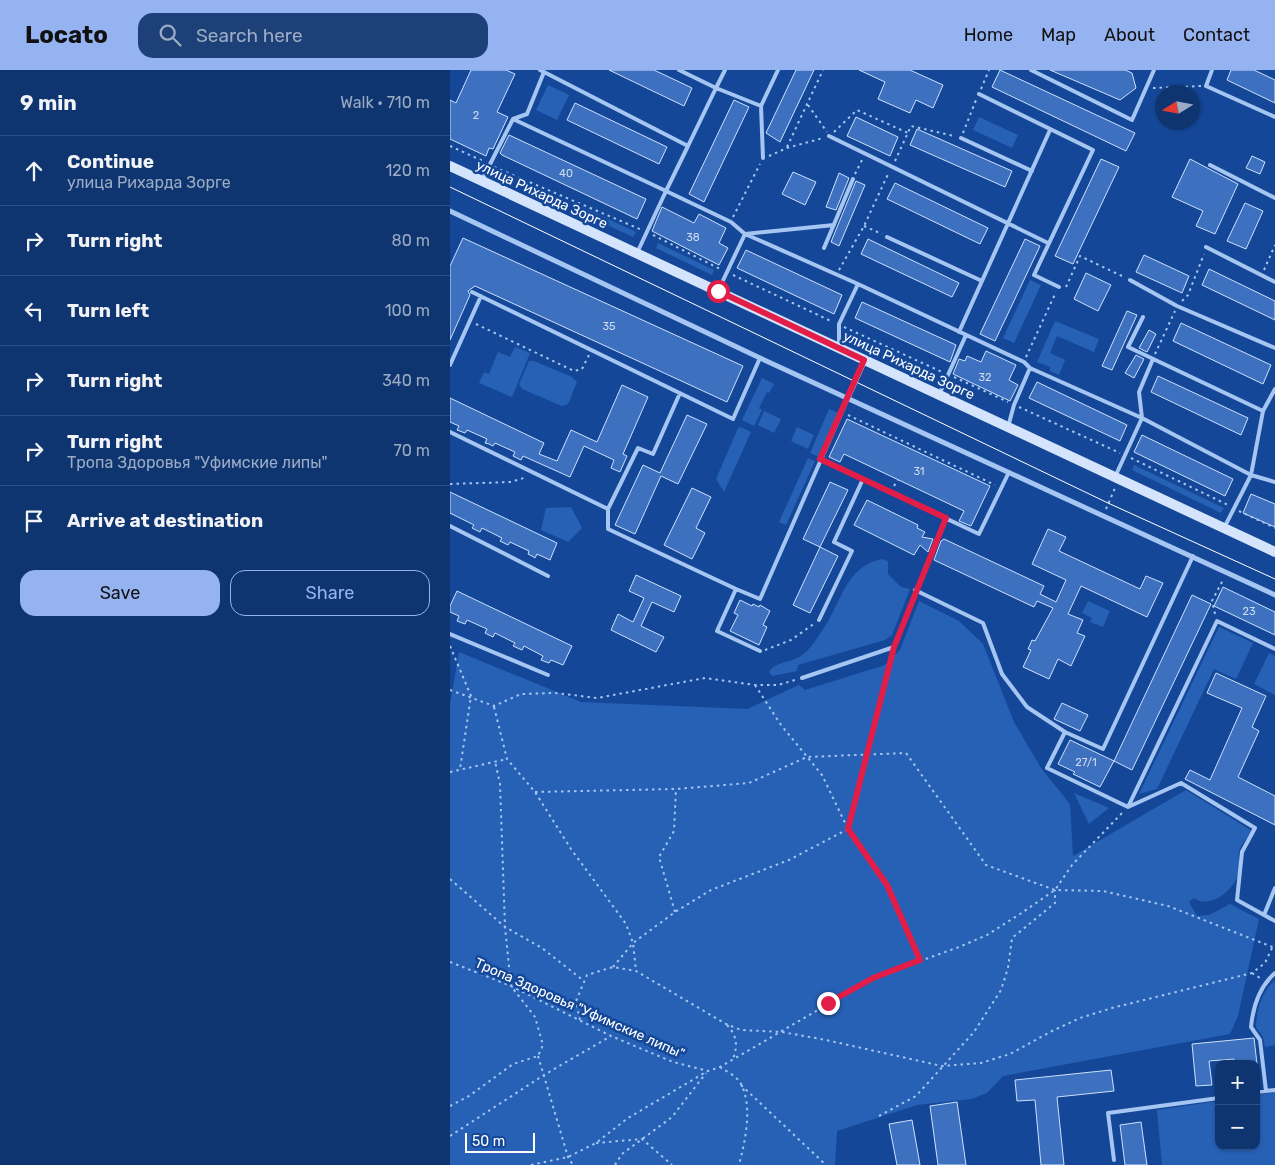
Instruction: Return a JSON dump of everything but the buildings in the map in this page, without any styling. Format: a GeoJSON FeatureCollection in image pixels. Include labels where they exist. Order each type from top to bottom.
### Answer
{"type":"FeatureCollection","features":[{"type":"Feature","properties":{"kind":"main road","name":"улица Рихарда Зорге"},"geometry":{"type":"LineString","coordinates":[[450,166],[1275,552]]}},
{"type":"Feature","properties":{"kind":"street"},"geometry":{"type":"LineString","coordinates":[[450,211],[760,358],[1275,594]]}},
{"type":"Feature","properties":{"kind":"street"},"geometry":{"type":"LineString","coordinates":[[848,398],[864,360]]}},
{"type":"Feature","properties":{"kind":"lane"},"geometry":{"type":"LineString","coordinates":[[679,70],[716,88],[761,106]]}},
{"type":"Feature","properties":{"kind":"lane"},"geometry":{"type":"LineString","coordinates":[[637,253],[645,232],[724,70]]}},
{"type":"Feature","properties":{"kind":"lane"},"geometry":{"type":"LineString","coordinates":[[763,158],[761,106],[778,70]]}},
{"type":"Feature","properties":{"kind":"lane"},"geometry":{"type":"LineString","coordinates":[[1031,70],[1132,120],[1154,70]]}},
{"type":"Feature","properties":{"kind":"lane"},"geometry":{"type":"LineString","coordinates":[[1212,70],[1206,86],[1275,117]]}},
{"type":"Feature","properties":{"kind":"lane"},"geometry":{"type":"LineString","coordinates":[[482,180],[513,119],[528,114],[542,71],[688,146]]}},
{"type":"Feature","properties":{"kind":"lane"},"geometry":{"type":"LineString","coordinates":[[979,94],[1093,150],[1034,274],[1059,287]]}},
{"type":"Feature","properties":{"kind":"lane"},"geometry":{"type":"LineString","coordinates":[[513,119],[731,222],[746,234],[858,284],[1024,362],[1030,368],[1142,418],[1251,475],[1275,482]]}},
{"type":"Feature","properties":{"kind":"lane"},"geometry":{"type":"LineString","coordinates":[[959,332],[1050,130]]}},
{"type":"Feature","properties":{"kind":"lane"},"geometry":{"type":"LineString","coordinates":[[829,136],[1048,243]]}},
{"type":"Feature","properties":{"kind":"lane"},"geometry":{"type":"LineString","coordinates":[[961,138],[1032,171]]}},
{"type":"Feature","properties":{"kind":"lane"},"geometry":{"type":"LineString","coordinates":[[1210,165],[1275,198]]}},
{"type":"Feature","properties":{"kind":"lane"},"geometry":{"type":"LineString","coordinates":[[824,248],[853,179]]}},
{"type":"Feature","properties":{"kind":"lane"},"geometry":{"type":"LineString","coordinates":[[746,234],[834,225]]}},
{"type":"Feature","properties":{"kind":"lane"},"geometry":{"type":"LineString","coordinates":[[718,291],[746,234]]}},
{"type":"Feature","properties":{"kind":"lane"},"geometry":{"type":"LineString","coordinates":[[887,237],[982,281]]}},
{"type":"Feature","properties":{"kind":"lane"},"geometry":{"type":"LineString","coordinates":[[1206,247],[1275,282]]}},
{"type":"Feature","properties":{"kind":"lane"},"geometry":{"type":"LineString","coordinates":[[1130,280],[1177,306],[1275,348]]}},
{"type":"Feature","properties":{"kind":"lane"},"geometry":{"type":"LineString","coordinates":[[839,348],[839,324],[858,284]]}},
{"type":"Feature","properties":{"kind":"lane"},"geometry":{"type":"LineString","coordinates":[[472,292],[733,419],[760,358]]}},
{"type":"Feature","properties":{"kind":"lane"},"geometry":{"type":"LineString","coordinates":[[450,365],[481,296]]}},
{"type":"Feature","properties":{"kind":"lane"},"geometry":{"type":"LineString","coordinates":[[1143,316],[1128,346],[1263,411]]}},
{"type":"Feature","properties":{"kind":"lane"},"geometry":{"type":"LineString","coordinates":[[938,395],[966,335]]}},
{"type":"Feature","properties":{"kind":"lane"},"geometry":{"type":"LineString","coordinates":[[1117,478],[1142,418],[1139,392],[1153,359]]}},
{"type":"Feature","properties":{"kind":"lane"},"geometry":{"type":"LineString","coordinates":[[1008,427],[1014,405],[1030,368]]}},
{"type":"Feature","properties":{"kind":"lane"},"geometry":{"type":"LineString","coordinates":[[1224,528],[1251,475],[1263,411],[1275,389]]}},
{"type":"Feature","properties":{"kind":"lane"},"geometry":{"type":"LineString","coordinates":[[680,393],[653,454],[638,448],[608,509],[608,529],[760,599],[848,398]]}},
{"type":"Feature","properties":{"kind":"lane"},"geometry":{"type":"LineString","coordinates":[[450,432],[608,509]]}},
{"type":"Feature","properties":{"kind":"lane"},"geometry":{"type":"LineString","coordinates":[[820,459],[979,534],[1009,472]]}},
{"type":"Feature","properties":{"kind":"lane"},"geometry":{"type":"LineString","coordinates":[[819,620],[852,551],[834,542],[863,479]]}},
{"type":"Feature","properties":{"kind":"lane"},"geometry":{"type":"LineString","coordinates":[[802,678],[894,647],[946,518]]}},
{"type":"Feature","properties":{"kind":"lane"},"geometry":{"type":"LineString","coordinates":[[450,526],[548,576]]}},
{"type":"Feature","properties":{"kind":"lane"},"geometry":{"type":"LineString","coordinates":[[916,590],[983,623],[1002,674],[1027,707],[1065,732],[1103,748],[1193,556]]}},
{"type":"Feature","properties":{"kind":"lane"},"geometry":{"type":"LineString","coordinates":[[736,588],[717,631],[760,651]]}},
{"type":"Feature","properties":{"kind":"lane"},"geometry":{"type":"LineString","coordinates":[[1128,807],[1217,621],[1275,649]]}},
{"type":"Feature","properties":{"kind":"lane"},"geometry":{"type":"LineString","coordinates":[[450,634],[548,675]]}},
{"type":"Feature","properties":{"kind":"lane"},"geometry":{"type":"LineString","coordinates":[[1065,732],[1047,768],[1128,807]]}},
{"type":"Feature","properties":{"kind":"lane"},"geometry":{"type":"LineString","coordinates":[[1128,807],[1181,783],[1255,828],[1242,852],[1237,900],[1275,921]]}},
{"type":"Feature","properties":{"kind":"lane"},"geometry":{"type":"LineString","coordinates":[[1264,915],[1275,888]]}},
{"type":"Feature","properties":{"kind":"lane"},"geometry":{"type":"LineString","coordinates":[[1266,1091],[1260,1040],[1251,1027],[1253,1009],[1265,982],[1275,973]]}},
{"type":"Feature","properties":{"kind":"lane"},"geometry":{"type":"LineString","coordinates":[[1260,1092],[1275,1090]]}},
{"type":"Feature","properties":{"kind":"lane"},"geometry":{"type":"LineString","coordinates":[[1114,1160],[1108,1113],[1215,1099]]}},
{"type":"Feature","properties":{"kind":"path"},"geometry":{"type":"LineString","coordinates":[[787,148],[824,70]]}},
{"type":"Feature","properties":{"kind":"path"},"geometry":{"type":"LineString","coordinates":[[836,274],[864,226],[911,126],[961,138],[989,70]]}},
{"type":"Feature","properties":{"kind":"path"},"geometry":{"type":"LineString","coordinates":[[1146,88],[1206,86]]}},
{"type":"Feature","properties":{"kind":"path"},"geometry":{"type":"LineString","coordinates":[[808,104],[829,136]]}},
{"type":"Feature","properties":{"kind":"path"},"geometry":{"type":"LineString","coordinates":[[731,222],[763,158],[787,148],[829,136],[857,110],[908,133]]}},
{"type":"Feature","properties":{"kind":"path"},"geometry":{"type":"LineString","coordinates":[[450,146],[645,232],[727,272],[1125,455],[1275,528]]}},
{"type":"Feature","properties":{"kind":"path"},"geometry":{"type":"LineString","coordinates":[[853,179],[866,154]]}},
{"type":"Feature","properties":{"kind":"path"},"geometry":{"type":"LineString","coordinates":[[864,226],[887,237]]}},
{"type":"Feature","properties":{"kind":"path"},"geometry":{"type":"LineString","coordinates":[[1262,276],[1275,245]]}},
{"type":"Feature","properties":{"kind":"path"},"geometry":{"type":"LineString","coordinates":[[1024,362],[1059,287],[1065,290],[1080,256],[1130,280]]}},
{"type":"Feature","properties":{"kind":"path"},"geometry":{"type":"LineString","coordinates":[[470,321],[574,371],[582,369],[591,350]]}},
{"type":"Feature","properties":{"kind":"path"},"geometry":{"type":"LineString","coordinates":[[842,412],[913,448],[1002,488]]}},
{"type":"Feature","properties":{"kind":"path"},"geometry":{"type":"LineString","coordinates":[[1103,514],[1117,478],[1130,458]]}},
{"type":"Feature","properties":{"kind":"path"},"geometry":{"type":"LineString","coordinates":[[450,484],[510,482],[536,474]]}},
{"type":"Feature","properties":{"kind":"path"},"geometry":{"type":"LineString","coordinates":[[1217,621],[1212,601],[1223,580]]}},
{"type":"Feature","properties":{"kind":"path"},"geometry":{"type":"LineString","coordinates":[[760,651],[791,640],[819,620]]}},
{"type":"Feature","properties":{"kind":"path"},"geometry":{"type":"LineString","coordinates":[[450,646],[472,696],[460,769]]}},
{"type":"Feature","properties":{"kind":"path"},"geometry":{"type":"LineString","coordinates":[[614,967],[633,943],[675,912],[711,890],[789,860],[848,829],[894,647]]}},
{"type":"Feature","properties":{"kind":"path"},"geometry":{"type":"LineString","coordinates":[[450,690],[472,696],[494,706],[521,694],[555,693],[597,698],[705,678],[755,685],[778,685],[802,678]]}},
{"type":"Feature","properties":{"kind":"path"},"geometry":{"type":"LineString","coordinates":[[755,685],[781,725],[822,776],[848,829],[887,885],[920,960]]}},
{"type":"Feature","properties":{"kind":"path"},"geometry":{"type":"LineString","coordinates":[[494,706],[508,759],[535,792],[571,849],[626,924],[633,943],[636,971]]}},
{"type":"Feature","properties":{"kind":"path"},"geometry":{"type":"LineString","coordinates":[[535,792],[676,789],[749,783],[807,758],[906,753],[986,865],[1055,890],[1103,891],[1168,906],[1274,948],[1265,963],[1252,973],[1080,1018],[1010,1054],[981,1063],[942,1066],[782,1032],[747,1031],[726,1024],[636,971],[614,967],[587,975],[576,1001],[580,1020]]}},
{"type":"Feature","properties":{"kind":"path"},"geometry":{"type":"LineString","coordinates":[[450,772],[508,759]]}},
{"type":"Feature","properties":{"kind":"path"},"geometry":{"type":"LineString","coordinates":[[450,1106],[469,1096],[513,1064],[538,1056],[544,1045],[534,1017],[510,986],[505,927],[500,784],[495,761]]}},
{"type":"Feature","properties":{"kind":"path"},"geometry":{"type":"LineString","coordinates":[[675,912],[659,857],[674,831],[676,789]]}},
{"type":"Feature","properties":{"kind":"path"},"geometry":{"type":"LineString","coordinates":[[532,1165],[568,1157],[596,1143],[628,1118],[708,1071],[720,1067],[782,1032],[873,978],[987,935],[1055,890],[1072,865],[1128,807]]}},
{"type":"Feature","properties":{"kind":"path"},"geometry":{"type":"LineString","coordinates":[[450,879],[505,927],[542,948],[584,981]]}},
{"type":"Feature","properties":{"kind":"path"},"geometry":{"type":"LineString","coordinates":[[879,1116],[916,1096],[942,1066],[959,1051],[974,1032],[1001,990],[1008,968],[1012,938],[1055,904],[1055,890]]}},
{"type":"Feature","properties":{"kind":"path","name":"Тропа Здоровья \"Уфимские липы\""},"geometry":{"type":"LineString","coordinates":[[450,962],[510,986],[611,1036],[690,1068],[708,1071]]}},
{"type":"Feature","properties":{"kind":"path"},"geometry":{"type":"LineString","coordinates":[[726,1024],[734,1032],[736,1040],[737,1047],[733,1059]]}},
{"type":"Feature","properties":{"kind":"path"},"geometry":{"type":"LineString","coordinates":[[450,1136],[544,1075],[611,1036]]}},
{"type":"Feature","properties":{"kind":"path"},"geometry":{"type":"LineString","coordinates":[[538,1056],[568,1157],[573,1165]]}},
{"type":"Feature","properties":{"kind":"path"},"geometry":{"type":"LineString","coordinates":[[720,1067],[735,1078],[826,1165]]}},
{"type":"Feature","properties":{"kind":"path"},"geometry":{"type":"LineString","coordinates":[[615,1165],[622,1154],[672,1117],[708,1071]]}},
{"type":"Feature","properties":{"kind":"path"},"geometry":{"type":"LineString","coordinates":[[739,1165],[747,1129],[741,1085]]}},
{"type":"Feature","properties":{"kind":"path"},"geometry":{"type":"LineString","coordinates":[[596,1143],[642,1139],[672,1165]]}},
{"type":"Feature","properties":{"kind":"shaded area"},"geometry":{"type":"Polygon","coordinates":[[[548,85],[569,95],[557,120],[536,110],[548,85]]]}},
{"type":"Feature","properties":{"kind":"shaded area"},"geometry":{"type":"Polygon","coordinates":[[[979,117],[1018,135],[1012,148],[973,130],[979,117]]]}},
{"type":"Feature","properties":{"kind":"shaded area"},"geometry":{"type":"Polygon","coordinates":[[[580,206],[636,232],[633,237],[578,211],[580,206]]]}},
{"type":"Feature","properties":{"kind":"shaded area"},"geometry":{"type":"Polygon","coordinates":[[[658,243],[714,270],[712,275],[656,248],[658,243]]]}},
{"type":"Feature","properties":{"kind":"shaded area"},"geometry":{"type":"Polygon","coordinates":[[[1030,280],[1041,285],[1014,343],[1003,338],[1030,280]]]}},
{"type":"Feature","properties":{"kind":"shaded area"},"geometry":{"type":"Polygon","coordinates":[[[1055,321],[1099,339],[1094,352],[1057,336],[1050,353],[1065,360],[1059,375],[1050,371],[1050,367],[1037,362],[1055,321]]]}},
{"type":"Feature","properties":{"kind":"shaded area"},"geometry":{"type":"Polygon","coordinates":[[[515,347],[530,353],[512,397],[479,383],[484,372],[489,374],[498,352],[510,357],[515,347]]]}},
{"type":"Feature","properties":{"kind":"shaded area"},"geometry":{"type":"Polygon","coordinates":[[[529,361],[534,361],[572,377],[577,382],[568,404],[562,406],[522,389],[519,384],[529,361]]]}},
{"type":"Feature","properties":{"kind":"shaded area"},"geometry":{"type":"Polygon","coordinates":[[[762,378],[774,384],[769,393],[767,392],[759,408],[762,410],[754,426],[742,420],[762,378]]]}},
{"type":"Feature","properties":{"kind":"shaded area"},"geometry":{"type":"Polygon","coordinates":[[[829,409],[839,413],[819,457],[810,453],[829,409]]]}},
{"type":"Feature","properties":{"kind":"shaded area"},"geometry":{"type":"Polygon","coordinates":[[[764,411],[781,419],[774,433],[758,425],[764,411]]]}},
{"type":"Feature","properties":{"kind":"shaded area"},"geometry":{"type":"Polygon","coordinates":[[[741,427],[751,432],[724,492],[716,479],[738,428],[741,427]]]}},
{"type":"Feature","properties":{"kind":"shaded area"},"geometry":{"type":"Polygon","coordinates":[[[797,427],[814,435],[808,449],[791,441],[797,427]]]}},
{"type":"Feature","properties":{"kind":"shaded area"},"geometry":{"type":"Polygon","coordinates":[[[808,458],[815,461],[786,525],[779,522],[808,458]]]}},
{"type":"Feature","properties":{"kind":"shaded area"},"geometry":{"type":"Polygon","coordinates":[[[1134,465],[1224,508],[1221,513],[1132,470],[1134,465]]]}},
{"type":"Feature","properties":{"kind":"shaded area"},"geometry":{"type":"Polygon","coordinates":[[[571,507],[582,528],[568,542],[541,530],[546,508],[571,507]]]}},
{"type":"Feature","properties":{"kind":"shaded area"},"geometry":{"type":"Polygon","coordinates":[[[882,559],[888,561],[888,574],[901,587],[910,589],[892,635],[885,640],[798,665],[797,671],[772,676],[769,672],[772,668],[798,658],[811,647],[829,620],[845,588],[860,569],[882,559]]]}},
{"type":"Feature","properties":{"kind":"shaded area"},"geometry":{"type":"Polygon","coordinates":[[[919,601],[959,621],[983,644],[1014,722],[1041,768],[1070,804],[1073,856],[1186,790],[1252,831],[1240,849],[1239,872],[1233,885],[1215,900],[1201,901],[1194,898],[1189,902],[1197,916],[1209,915],[1230,904],[1259,919],[1238,1016],[1230,1034],[1003,1076],[987,1093],[971,1099],[917,1105],[837,1131],[835,1165],[450,1165],[450,704],[459,652],[581,702],[747,709],[799,685],[805,690],[885,665],[900,650],[919,601]]]}},
{"type":"Feature","properties":{"kind":"shaded area"},"geometry":{"type":"Polygon","coordinates":[[[1088,601],[1110,611],[1103,627],[1090,622],[1092,618],[1082,613],[1088,601]]]}},
{"type":"Feature","properties":{"kind":"shaded area"},"geometry":{"type":"Polygon","coordinates":[[[1219,627],[1253,643],[1236,679],[1214,669],[1157,789],[1139,794],[1219,627]]]}},
{"type":"Feature","properties":{"kind":"shaded area"},"geometry":{"type":"Polygon","coordinates":[[[1269,653],[1275,656],[1275,695],[1254,684],[1269,653]]]}},
{"type":"Feature","properties":{"kind":"shaded area"},"geometry":{"type":"Polygon","coordinates":[[[1074,793],[1109,808],[1089,824],[1074,793]]]}},
{"type":"Feature","properties":{"kind":"shaded area"},"geometry":{"type":"Polygon","coordinates":[[[1275,980],[1275,1045],[1265,1047],[1263,1037],[1256,1027],[1257,1014],[1266,990],[1275,980]]]}},
{"type":"Feature","properties":{"kind":"shaded area"},"geometry":{"type":"Polygon","coordinates":[[[1275,1092],[1275,1165],[1162,1165],[1157,1110],[1215,1102],[1215,1150],[1260,1150],[1260,1094],[1275,1092]]]}},
{"type":"Feature","properties":{"kind":"tram line"},"geometry":{"type":"LineString","coordinates":[[450,187],[1108,503],[1275,579]]}},
{"type":"Feature","properties":{"kind":"route"},"geometry":{"type":"LineString","coordinates":[[718,291],[864,360],[820,459],[946,518],[894,647],[848,829],[887,885],[920,960],[873,978],[828,1003]]}}]}
